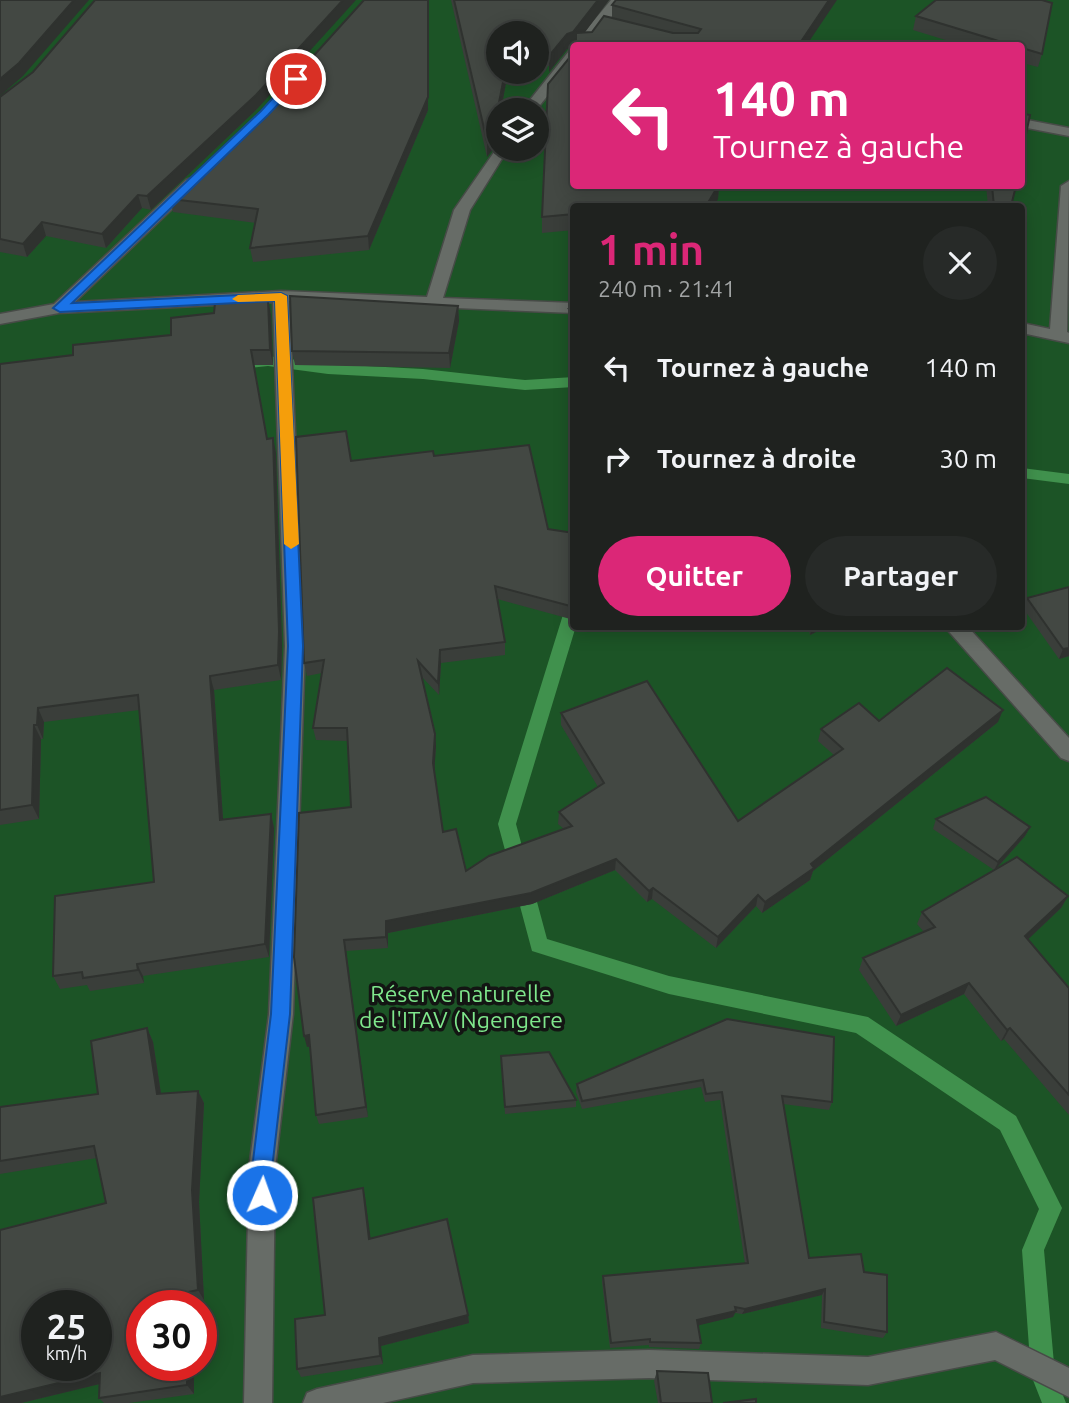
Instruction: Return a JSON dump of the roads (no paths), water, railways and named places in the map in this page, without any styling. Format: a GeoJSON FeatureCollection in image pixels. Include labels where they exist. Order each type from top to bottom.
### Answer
{"type":"FeatureCollection","features":[{"type":"Feature","properties":{"kind":"street"},"geometry":{"type":"LineString","coordinates":[[586,42],[604,26],[618,0]]}},
{"type":"Feature","properties":{"kind":"street"},"geometry":{"type":"LineString","coordinates":[[539,98],[570,59]]}},
{"type":"Feature","properties":{"kind":"street"},"geometry":{"type":"LineString","coordinates":[[1025,124],[1069,132]]}},
{"type":"Feature","properties":{"kind":"street"},"geometry":{"type":"LineString","coordinates":[[433,303],[462,210],[493,161]]}},
{"type":"Feature","properties":{"kind":"street"},"geometry":{"type":"LineString","coordinates":[[60,308],[206,169]]}},
{"type":"Feature","properties":{"kind":"street"},"geometry":{"type":"LineString","coordinates":[[1025,329],[1063,337],[1069,186]]}},
{"type":"Feature","properties":{"kind":"street"},"geometry":{"type":"LineString","coordinates":[[258,1403],[262,1169],[281,1014],[295,646],[281,296]]}},
{"type":"Feature","properties":{"kind":"street"},"geometry":{"type":"LineString","coordinates":[[0,319],[60,308],[281,296],[570,308]]}},
{"type":"Feature","properties":{"kind":"street"},"geometry":{"type":"LineString","coordinates":[[958,630],[1069,752]]}},
{"type":"Feature","properties":{"kind":"street"},"geometry":{"type":"LineString","coordinates":[[317,1403],[473,1369],[649,1364],[868,1371],[996,1346],[1069,1383]]}},
{"type":"Feature","properties":{"kind":"waterway"},"geometry":{"type":"LineString","coordinates":[[250,363],[268,361],[328,369],[423,374],[525,385],[570,382]]}},
{"type":"Feature","properties":{"kind":"waterway"},"geometry":{"type":"LineString","coordinates":[[1025,473],[1069,479]]}},
{"type":"Feature","properties":{"kind":"waterway"},"geometry":{"type":"LineString","coordinates":[[570,618],[507,824],[539,945],[669,985],[861,1024],[1008,1123],[1051,1208],[1033,1250],[1043,1375],[1054,1403]]}},
{"type":"Feature","properties":{"kind":"park label","name":"Réserve naturelle de l'ITAV (Ngengere"},"geometry":{"type":"Point","coordinates":[461,1006]}}]}
